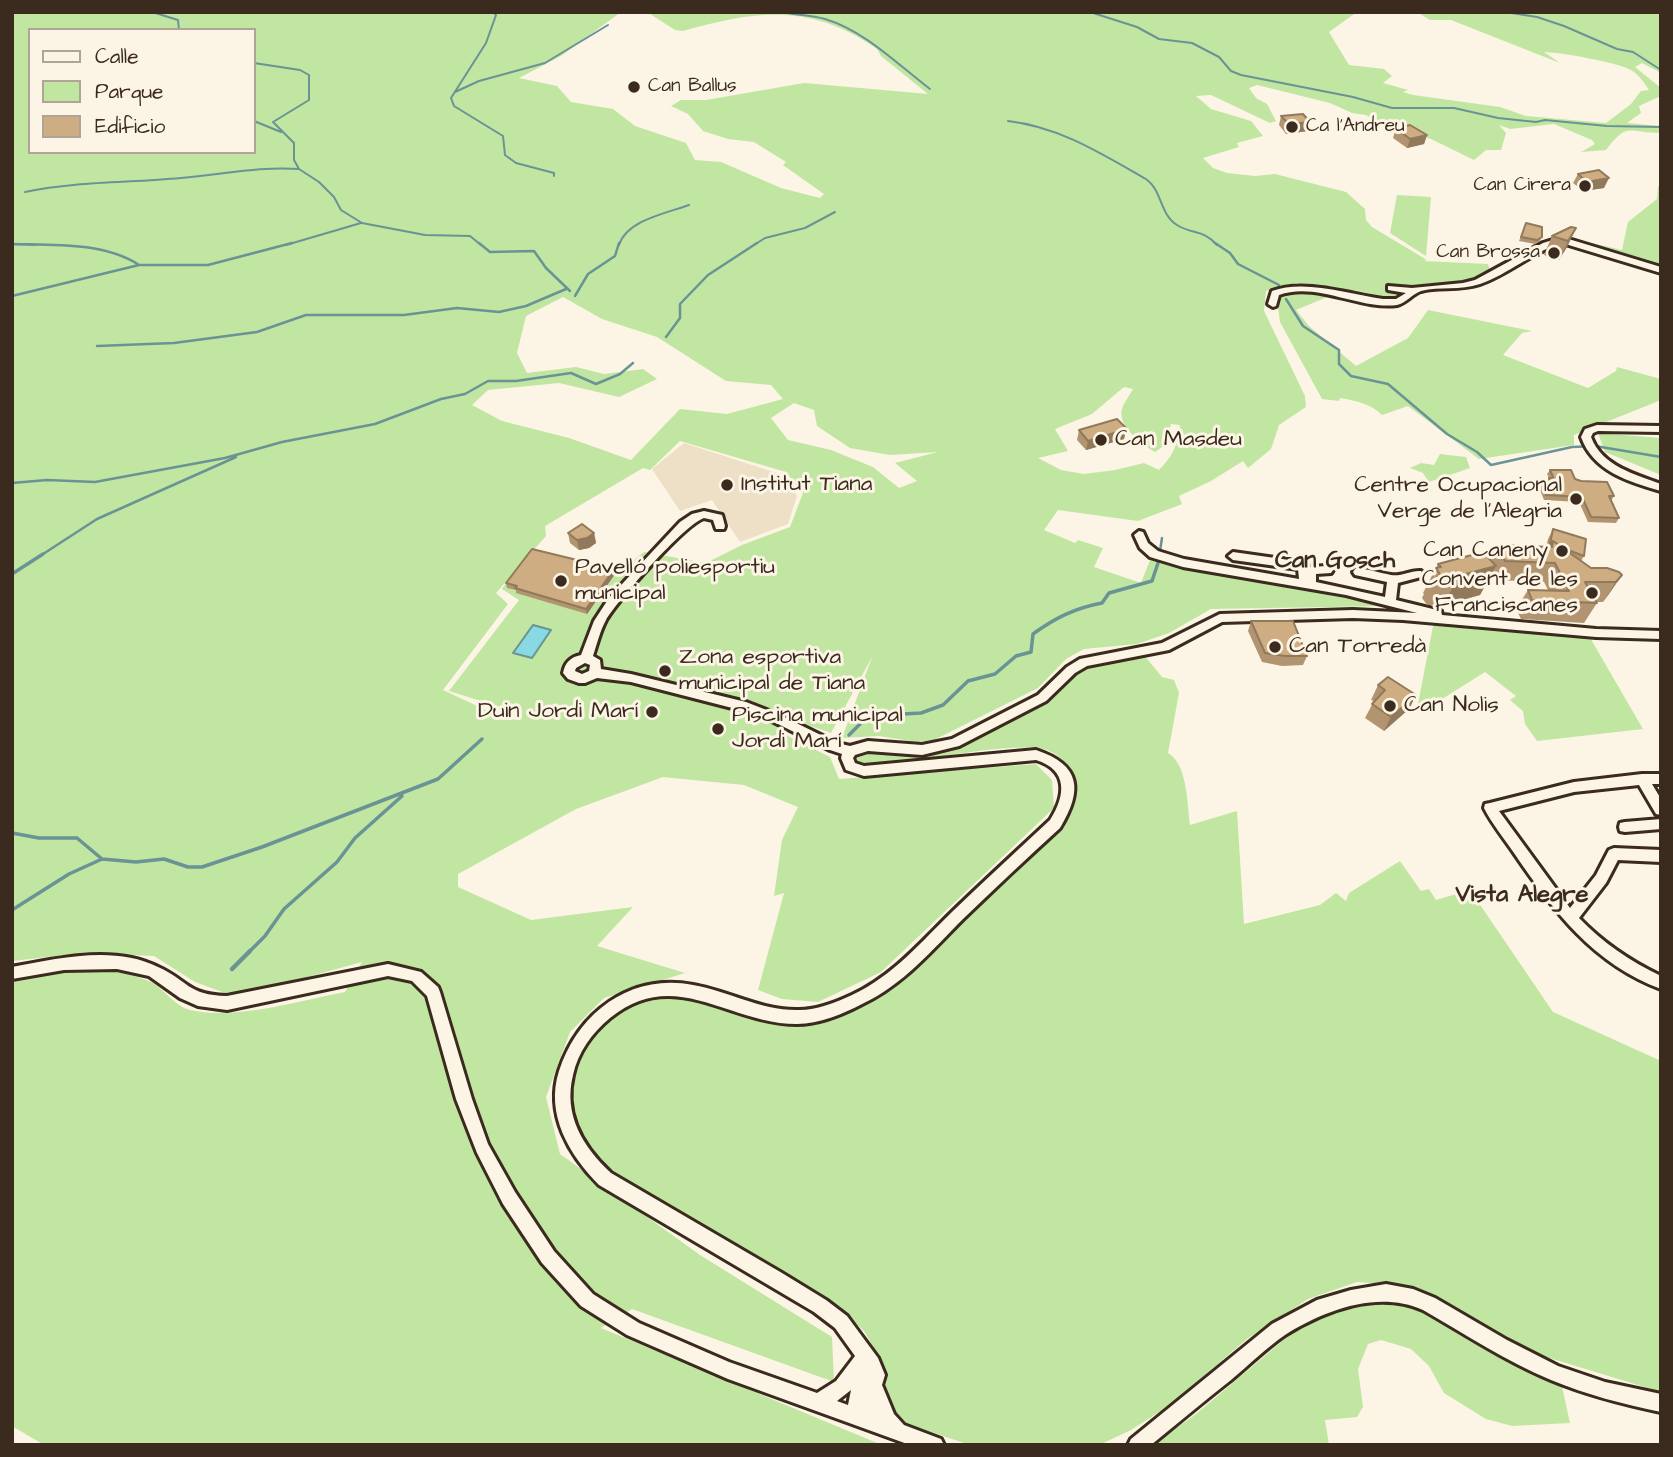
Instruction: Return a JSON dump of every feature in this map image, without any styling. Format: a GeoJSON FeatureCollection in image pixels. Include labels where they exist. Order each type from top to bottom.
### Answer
{"type":"FeatureCollection","features":[{"type":"Feature","properties":{"kind":"street"},"geometry":{"type":"LineString","coordinates":[[1273,304],[1275,293],[1286,289],[1335,292],[1388,303],[1402,300],[1412,291],[1421,288],[1469,285],[1505,265],[1562,240],[1661,270]]}},
{"type":"Feature","properties":{"kind":"street"},"geometry":{"type":"LineString","coordinates":[[1391,288],[1412,291]]}},
{"type":"Feature","properties":{"kind":"street"},"geometry":{"type":"LineString","coordinates":[[1661,429],[1597,428],[1589,431],[1588,445],[1610,466],[1661,488]]}},
{"type":"Feature","properties":{"kind":"street"},"geometry":{"type":"LineString","coordinates":[[586,658],[600,621],[613,601],[684,525],[695,517],[707,514],[718,518],[720,526]]}},
{"type":"Feature","properties":{"kind":"street"},"geometry":{"type":"LineString","coordinates":[[1139,535],[1144,545],[1154,554],[1183,564],[1307,584],[1390,601],[1452,620]]}},
{"type":"Feature","properties":{"kind":"street"},"geometry":{"type":"LineString","coordinates":[[1233,556],[1303,566],[1307,584]]}},
{"type":"Feature","properties":{"kind":"street"},"geometry":{"type":"LineString","coordinates":[[1307,584],[1311,570],[1327,570]]}},
{"type":"Feature","properties":{"kind":"street"},"geometry":{"type":"LineString","coordinates":[[1359,572],[1393,580],[1417,574]]}},
{"type":"Feature","properties":{"kind":"street"},"geometry":{"type":"LineString","coordinates":[[1390,601],[1393,580]]}},
{"type":"Feature","properties":{"kind":"street"},"geometry":{"type":"LineString","coordinates":[[595,673],[596,663],[586,658],[573,662],[569,673],[582,679],[595,673],[631,678],[746,707],[778,719],[834,747],[850,751],[868,746],[922,750],[955,743],[1042,698],[1071,670],[1084,662],[1166,647],[1220,618],[1353,614],[1659,639]]}},
{"type":"Feature","properties":{"kind":"street"},"geometry":{"type":"LineString","coordinates":[[850,751],[847,758],[850,766],[864,771],[1036,755],[1056,762],[1062,769],[1069,797],[1055,824],[881,987],[828,1011],[794,1017],[692,990],[663,989],[644,993],[612,1007],[584,1033],[570,1057],[562,1096],[565,1123],[575,1146],[605,1179],[820,1306],[853,1336],[864,1357],[872,1364],[876,1376],[875,1388],[863,1410],[855,1415]]}},
{"type":"Feature","properties":{"kind":"street"},"geometry":{"type":"LineString","coordinates":[[1642,779],[1661,810]]}},
{"type":"Feature","properties":{"kind":"street"},"geometry":{"type":"LineString","coordinates":[[1661,779],[1614,781],[1550,792],[1490,808],[1570,919],[1590,940],[1613,957],[1661,983]]}},
{"type":"Feature","properties":{"kind":"street"},"geometry":{"type":"LineString","coordinates":[[1625,827],[1661,824]]}},
{"type":"Feature","properties":{"kind":"street"},"geometry":{"type":"LineString","coordinates":[[1570,919],[1601,880],[1614,854],[1661,856]]}},
{"type":"Feature","properties":{"kind":"street"},"geometry":{"type":"LineString","coordinates":[[12,973],[54,964],[135,966],[153,971],[185,995],[205,1003],[388,970],[416,975],[433,992],[464,1099],[482,1148],[509,1198],[548,1257],[587,1300],[612,1318],[728,1370],[934,1445]]}},
{"type":"Feature","properties":{"kind":"street"},"geometry":{"type":"LineString","coordinates":[[1137,1445],[1278,1330],[1317,1308],[1386,1292],[1413,1297],[1429,1304],[1554,1373],[1605,1391],[1661,1403]]}},
{"type":"Feature","properties":{"kind":"street"},"geometry":{"type":"LineString","coordinates":[[819,1402],[842,1387],[864,1357]]}},
{"type":"Feature","properties":{"kind":"street"},"geometry":{"type":"LineString","coordinates":[[855,1415],[864,1357]]}},
{"type":"Feature","properties":{"kind":"street"},"geometry":{"type":"LineString","coordinates":[[875,1388],[888,1420],[898,1432]]}},
{"type":"Feature","properties":{"kind":"shaded area","name":"Institut Tiana"},"geometry":{"type":"Polygon","coordinates":[[[684,443],[783,475],[797,496],[788,524],[740,542],[712,500],[680,511],[652,469],[684,443]]]}},
{"type":"Feature","properties":{"kind":"green space"},"geometry":{"type":"Polygon","coordinates":[[[12,12],[621,12],[561,56],[519,78],[557,86],[571,102],[613,109],[635,126],[686,143],[695,160],[721,162],[781,188],[820,198],[824,194],[783,165],[786,162],[754,142],[728,139],[703,131],[688,114],[671,106],[681,100],[706,100],[804,83],[928,94],[881,56],[877,49],[830,24],[783,15],[759,15],[683,31],[675,30],[647,12],[1357,12],[1329,32],[1349,65],[1384,69],[1392,76],[1383,83],[1408,90],[1403,92],[1500,107],[1526,116],[1606,123],[1631,104],[1641,91],[1649,90],[1631,70],[1589,58],[1544,52],[1560,63],[1451,20],[1430,20],[1417,12],[1661,12],[1661,73],[1642,63],[1635,67],[1661,88],[1661,96],[1639,106],[1641,113],[1627,123],[1661,126],[1661,133],[1624,132],[1606,150],[1581,152],[1595,144],[1592,140],[1554,124],[1510,129],[1499,125],[1506,133],[1501,150],[1486,150],[1474,160],[1431,139],[1389,127],[1366,115],[1257,85],[1249,88],[1256,98],[1267,104],[1276,121],[1270,123],[1211,95],[1196,96],[1211,109],[1251,121],[1263,136],[1237,143],[1239,147],[1203,158],[1213,168],[1227,173],[1255,176],[1275,174],[1346,192],[1365,209],[1366,220],[1372,227],[1427,260],[1423,261],[1488,264],[1490,270],[1456,284],[1391,287],[1403,294],[1394,299],[1354,290],[1352,293],[1296,283],[1266,291],[1264,311],[1305,396],[1306,407],[1279,425],[1271,449],[1248,468],[1243,461],[1211,481],[1179,496],[1182,504],[1138,521],[1058,510],[1044,530],[1075,543],[1078,540],[1103,548],[1094,567],[1141,583],[1150,560],[1387,606],[1211,609],[1169,633],[1137,644],[1084,649],[1066,659],[1038,688],[934,740],[917,742],[879,736],[842,738],[872,657],[831,733],[793,720],[782,733],[830,757],[839,779],[1036,764],[1052,780],[1054,808],[881,972],[818,1002],[782,999],[758,990],[784,893],[774,896],[782,840],[798,807],[744,785],[663,777],[576,809],[458,874],[458,887],[531,920],[633,907],[597,946],[685,973],[604,998],[570,1032],[546,1097],[560,1154],[700,1255],[832,1337],[834,1382],[632,1309],[601,1328],[882,1445],[44,1445],[12,1426],[12,981],[64,972],[118,972],[151,982],[179,1005],[190,1010],[227,1013],[345,992],[362,962],[253,992],[225,993],[195,982],[154,956],[83,953],[12,961],[12,12]],[[563,297],[526,316],[517,353],[527,373],[576,367],[604,374],[643,369],[657,379],[619,397],[559,383],[488,390],[472,405],[502,421],[569,438],[631,460],[680,409],[727,414],[783,399],[771,385],[726,381],[657,337],[602,319],[563,297]],[[1124,387],[1092,414],[1055,429],[1068,451],[1038,458],[1061,470],[1084,474],[1144,463],[1159,470],[1168,460],[1178,438],[1180,425],[1171,424],[1165,445],[1155,452],[1132,434],[1121,415],[1133,389],[1124,387]],[[794,403],[771,418],[788,440],[831,450],[873,467],[899,488],[917,481],[895,463],[938,452],[890,455],[850,448],[817,426],[814,410],[794,403]],[[680,441],[650,470],[643,468],[545,526],[546,536],[531,553],[620,571],[644,552],[706,563],[742,545],[790,527],[803,493],[786,472],[680,441]],[[510,577],[496,593],[508,604],[443,690],[501,717],[518,720],[522,714],[449,691],[519,600],[502,589],[510,577]]]}},
{"type":"Feature","properties":{"kind":"green space"},"geometry":{"type":"Polygon","coordinates":[[[1658,186],[1661,186],[1661,269],[1585,245],[1583,241],[1622,250],[1628,222],[1657,199],[1658,186]]]}},
{"type":"Feature","properties":{"kind":"green space"},"geometry":{"type":"Polygon","coordinates":[[[1397,195],[1431,197],[1426,256],[1390,233],[1397,195]]]}},
{"type":"Feature","properties":{"kind":"green space"},"geometry":{"type":"Polygon","coordinates":[[[1307,291],[1332,295],[1296,310],[1309,326],[1356,366],[1408,338],[1428,310],[1532,331],[1522,333],[1503,355],[1588,388],[1616,371],[1617,367],[1661,379],[1661,400],[1574,435],[1574,445],[1479,459],[1408,406],[1382,415],[1368,405],[1357,402],[1340,398],[1339,401],[1322,399],[1280,322],[1277,299],[1280,295],[1307,291]]]}},
{"type":"Feature","properties":{"kind":"green space"},"geometry":{"type":"Polygon","coordinates":[[[1598,433],[1661,438],[1661,475],[1605,452],[1598,433]]]}},
{"type":"Feature","properties":{"kind":"green space"},"geometry":{"type":"Polygon","coordinates":[[[1440,454],[1466,457],[1470,468],[1429,482],[1423,473],[1410,468],[1421,463],[1434,465],[1440,454]]]}},
{"type":"Feature","properties":{"kind":"green space"},"geometry":{"type":"Polygon","coordinates":[[[1434,621],[1589,636],[1643,729],[1537,741],[1525,724],[1523,711],[1510,700],[1516,696],[1485,672],[1426,709],[1418,704],[1434,621]]]}},
{"type":"Feature","properties":{"kind":"green space"},"geometry":{"type":"Polygon","coordinates":[[[1144,655],[1162,677],[1174,680],[1179,693],[1168,753],[1175,759],[1183,776],[1190,825],[1237,811],[1244,924],[1320,905],[1336,893],[1346,901],[1349,893],[1400,861],[1421,891],[1429,889],[1436,900],[1470,890],[1553,1012],[1661,1061],[1661,1392],[1546,1357],[1407,1286],[1357,1282],[1308,1299],[1247,1339],[1167,1407],[1131,1430],[1099,1445],[970,1445],[893,1417],[885,1401],[874,1348],[864,1331],[845,1313],[623,1181],[604,1165],[582,1139],[570,1105],[571,1077],[586,1043],[612,1016],[634,1004],[681,996],[822,1017],[845,1013],[860,1006],[889,987],[916,964],[1054,834],[1068,817],[1075,797],[1073,782],[1064,762],[1047,750],[987,750],[869,768],[858,766],[852,757],[862,751],[959,744],[1043,701],[1081,667],[1111,658],[1144,655]]]}},
{"type":"Feature","properties":{"kind":"green space"},"geometry":{"type":"Polygon","coordinates":[[[1384,1300],[1453,1323],[1561,1382],[1570,1423],[1512,1426],[1486,1419],[1444,1393],[1429,1366],[1411,1349],[1381,1340],[1368,1344],[1358,1369],[1363,1407],[1357,1417],[1325,1420],[1329,1445],[1153,1445],[1196,1414],[1287,1337],[1331,1310],[1358,1302],[1384,1300]]]}},
{"type":"Feature","properties":{"kind":"water"},"geometry":{"type":"Polygon","coordinates":[[[533,625],[551,630],[532,658],[513,653],[533,625]]]}},
{"type":"Feature","properties":{"kind":"building"},"geometry":{"type":"Polygon","coordinates":[[[1303,114],[1310,122],[1289,124],[1281,116],[1303,114]]]}},
{"type":"Feature","properties":{"kind":"building"},"geometry":{"type":"Polygon","coordinates":[[[1410,125],[1427,135],[1410,139],[1396,128],[1410,125]]]}},
{"type":"Feature","properties":{"kind":"building"},"geometry":{"type":"Polygon","coordinates":[[[1599,170],[1609,178],[1587,182],[1578,174],[1599,170]]]}},
{"type":"Feature","properties":{"kind":"building"},"geometry":{"type":"Polygon","coordinates":[[[1526,223],[1542,227],[1542,237],[1537,240],[1521,237],[1526,223]]]}},
{"type":"Feature","properties":{"kind":"building"},"geometry":{"type":"Polygon","coordinates":[[[1571,227],[1576,228],[1568,241],[1552,236],[1571,227]]]}},
{"type":"Feature","properties":{"kind":"building"},"geometry":{"type":"Polygon","coordinates":[[[1117,419],[1127,429],[1088,441],[1079,430],[1117,419]]]}},
{"type":"Feature","properties":{"kind":"building"},"geometry":{"type":"Polygon","coordinates":[[[1550,470],[1571,470],[1575,479],[1581,481],[1607,482],[1614,496],[1609,496],[1619,518],[1591,517],[1582,497],[1546,495],[1542,485],[1552,486],[1549,478],[1554,479],[1550,470]]]}},
{"type":"Feature","properties":{"kind":"building"},"geometry":{"type":"Polygon","coordinates":[[[582,524],[594,533],[577,540],[568,533],[582,524]]]}},
{"type":"Feature","properties":{"kind":"building"},"geometry":{"type":"Polygon","coordinates":[[[1553,529],[1586,539],[1584,556],[1553,541],[1551,545],[1553,529]]]}},
{"type":"Feature","properties":{"kind":"building"},"geometry":{"type":"Polygon","coordinates":[[[1553,541],[1591,568],[1607,568],[1622,575],[1616,582],[1585,582],[1597,603],[1532,600],[1528,590],[1569,591],[1555,563],[1505,561],[1499,545],[1552,547],[1553,541]]]}},
{"type":"Feature","properties":{"kind":"building","name":"Pavelló poliesportiu municipal"},"geometry":{"type":"Polygon","coordinates":[[[532,549],[614,569],[586,609],[506,583],[532,549]]]}},
{"type":"Feature","properties":{"kind":"building"},"geometry":{"type":"Polygon","coordinates":[[[1483,552],[1496,566],[1458,576],[1441,576],[1436,568],[1441,567],[1438,564],[1483,552]]]}},
{"type":"Feature","properties":{"kind":"building"},"geometry":{"type":"Polygon","coordinates":[[[1251,621],[1293,621],[1307,656],[1265,653],[1251,621]]]}},
{"type":"Feature","properties":{"kind":"building"},"geometry":{"type":"Polygon","coordinates":[[[1388,677],[1416,695],[1391,717],[1372,704],[1385,690],[1378,685],[1388,677]]]}},
{"type":"Feature","properties":{"kind":"waterway"},"geometry":{"type":"LineString","coordinates":[[152,12],[178,20],[179,28]]}},
{"type":"Feature","properties":{"kind":"waterway"},"geometry":{"type":"LineString","coordinates":[[493,12],[496,15],[486,43],[451,98],[454,106],[503,136],[505,155],[516,163],[554,173],[554,176]]}},
{"type":"Feature","properties":{"kind":"waterway"},"geometry":{"type":"LineString","coordinates":[[781,12],[825,19],[854,31],[930,89]]}},
{"type":"Feature","properties":{"kind":"waterway"},"geometry":{"type":"LineString","coordinates":[[1090,12],[1137,27],[1159,39],[1192,43],[1219,57],[1231,71],[1241,75],[1353,97],[1392,108],[1454,108],[1498,118],[1536,122],[1545,120],[1607,126],[1661,127]]}},
{"type":"Feature","properties":{"kind":"waterway"},"geometry":{"type":"LineString","coordinates":[[1505,12],[1537,17],[1564,26],[1617,49],[1633,52],[1661,70]]}},
{"type":"Feature","properties":{"kind":"waterway"},"geometry":{"type":"LineString","coordinates":[[455,92],[479,81],[545,63],[608,25]]}},
{"type":"Feature","properties":{"kind":"waterway"},"geometry":{"type":"LineString","coordinates":[[256,63],[300,70],[309,75],[309,100],[273,122],[294,143],[294,160],[299,169]]}},
{"type":"Feature","properties":{"kind":"waterway"},"geometry":{"type":"LineString","coordinates":[[1008,121],[1063,135],[1146,179],[1155,189],[1171,221],[1202,234],[1215,243]]}},
{"type":"Feature","properties":{"kind":"waterway"},"geometry":{"type":"LineString","coordinates":[[256,122],[281,132]]}},
{"type":"Feature","properties":{"kind":"waterway"},"geometry":{"type":"LineString","coordinates":[[25,192],[83,184],[299,169]]}},
{"type":"Feature","properties":{"kind":"waterway"},"geometry":{"type":"LineString","coordinates":[[299,169],[319,182],[334,197],[341,210],[362,223],[425,235],[470,236],[481,245]]}},
{"type":"Feature","properties":{"kind":"waterway"},"geometry":{"type":"LineString","coordinates":[[619,245],[623,236],[639,223],[689,205]]}},
{"type":"Feature","properties":{"kind":"waterway"},"geometry":{"type":"LineString","coordinates":[[754,245],[765,238],[805,228],[835,212]]}},
{"type":"Feature","properties":{"kind":"waterway"},"geometry":{"type":"LineString","coordinates":[[286,245],[361,223]]}},
{"type":"Feature","properties":{"kind":"waterway"},"geometry":{"type":"LineString","coordinates":[[139,265],[208,265],[292,243]]}},
{"type":"Feature","properties":{"kind":"waterway"},"geometry":{"type":"LineString","coordinates":[[479,243],[490,252],[534,251],[546,268],[570,291]]}},
{"type":"Feature","properties":{"kind":"waterway"},"geometry":{"type":"LineString","coordinates":[[575,296],[588,274],[615,256],[619,243]]}},
{"type":"Feature","properties":{"kind":"waterway"},"geometry":{"type":"LineString","coordinates":[[666,337],[680,318],[680,304],[708,275],[757,243]]}},
{"type":"Feature","properties":{"kind":"waterway"},"geometry":{"type":"LineString","coordinates":[[1215,243],[1230,253],[1238,264],[1279,285]]}},
{"type":"Feature","properties":{"kind":"waterway"},"geometry":{"type":"LineString","coordinates":[[36,245],[12,244],[77,246],[110,252],[139,265]]}},
{"type":"Feature","properties":{"kind":"waterway"},"geometry":{"type":"LineString","coordinates":[[12,296],[139,265]]}},
{"type":"Feature","properties":{"kind":"waterway"},"geometry":{"type":"LineString","coordinates":[[97,346],[174,343],[257,332],[306,315],[404,315],[457,308],[499,312],[526,306],[566,289]]}},
{"type":"Feature","properties":{"kind":"waterway"},"geometry":{"type":"LineString","coordinates":[[1286,299],[1303,326],[1339,350],[1339,364],[1351,376],[1388,384],[1447,434],[1477,452],[1491,465],[1572,447],[1595,446],[1661,457]]}},
{"type":"Feature","properties":{"kind":"waterway"},"geometry":{"type":"LineString","coordinates":[[12,483],[47,480],[95,482],[225,458],[282,442],[375,424],[441,399],[465,394],[488,381],[516,381],[571,373],[596,384],[620,374],[633,363]]}},
{"type":"Feature","properties":{"kind":"waterway"},"geometry":{"type":"LineString","coordinates":[[40,556],[97,519],[236,457]]}},
{"type":"Feature","properties":{"kind":"waterway"},"geometry":{"type":"LineString","coordinates":[[1160,551],[1162,538]]}},
{"type":"Feature","properties":{"kind":"waterway"},"geometry":{"type":"LineString","coordinates":[[12,574],[43,554]]}},
{"type":"Feature","properties":{"kind":"waterway"},"geometry":{"type":"LineString","coordinates":[[849,735],[868,716],[921,713],[943,705],[968,681],[995,674],[1016,656],[1031,652],[1033,634],[1049,623],[1066,614],[1102,603],[1109,593],[1152,581],[1159,560]]}},
{"type":"Feature","properties":{"kind":"waterway"},"geometry":{"type":"LineString","coordinates":[[102,859],[136,862],[164,859],[188,867],[202,867],[262,847],[438,779],[482,739]]}},
{"type":"Feature","properties":{"kind":"waterway"},"geometry":{"type":"LineString","coordinates":[[232,969],[265,936],[284,909],[337,862],[355,838],[402,796]]}},
{"type":"Feature","properties":{"kind":"waterway"},"geometry":{"type":"LineString","coordinates":[[12,833],[39,838],[77,838],[102,859]]}},
{"type":"Feature","properties":{"kind":"waterway"},"geometry":{"type":"LineString","coordinates":[[12,910],[69,874],[102,859]]}},
{"type":"Feature","properties":{"kind":"place","name":"Can Ballus"},"geometry":{"type":"Point","coordinates":[634,87]}},
{"type":"Feature","properties":{"kind":"place","name":"Ca l'Andreu"},"geometry":{"type":"Point","coordinates":[1292,127]}},
{"type":"Feature","properties":{"kind":"place","name":"Can Cirera"},"geometry":{"type":"Point","coordinates":[1585,186]}},
{"type":"Feature","properties":{"kind":"place","name":"Can Brossa"},"geometry":{"type":"Point","coordinates":[1554,253]}},
{"type":"Feature","properties":{"kind":"place","name":"Can Masdeu"},"geometry":{"type":"Point","coordinates":[1101,440]}},
{"type":"Feature","properties":{"kind":"place","name":"Institut Tiana"},"geometry":{"type":"Point","coordinates":[727,485]}},
{"type":"Feature","properties":{"kind":"place","name":"Centre Ocupacional Verge de l'Alegria"},"geometry":{"type":"Point","coordinates":[1576,499]}},
{"type":"Feature","properties":{"kind":"place","name":"Can Caneny"},"geometry":{"type":"Point","coordinates":[1562,551]}},
{"type":"Feature","properties":{"kind":"place","name":"Pavelló poliesportiu municipal"},"geometry":{"type":"Point","coordinates":[561,581]}},
{"type":"Feature","properties":{"kind":"place","name":"Convent de les Franciscanes"},"geometry":{"type":"Point","coordinates":[1592,593]}},
{"type":"Feature","properties":{"kind":"place","name":"Can Torredà"},"geometry":{"type":"Point","coordinates":[1275,647]}},
{"type":"Feature","properties":{"kind":"place","name":"Zona esportiva municipal de Tiana"},"geometry":{"type":"Point","coordinates":[665,671]}},
{"type":"Feature","properties":{"kind":"place","name":"Can Nolis"},"geometry":{"type":"Point","coordinates":[1390,706]}},
{"type":"Feature","properties":{"kind":"place","name":"Duin Jordi Marí"},"geometry":{"type":"Point","coordinates":[652,712]}},
{"type":"Feature","properties":{"kind":"place","name":"Piscina municipal Jordi Marí"},"geometry":{"type":"Point","coordinates":[718,729]}},
{"type":"Feature","properties":{"kind":"district","name":"Can Gosch"},"geometry":{"type":"Point","coordinates":[1335,562]}},
{"type":"Feature","properties":{"kind":"district","name":"Vista Alegre"},"geometry":{"type":"Point","coordinates":[1522,896]}}]}
